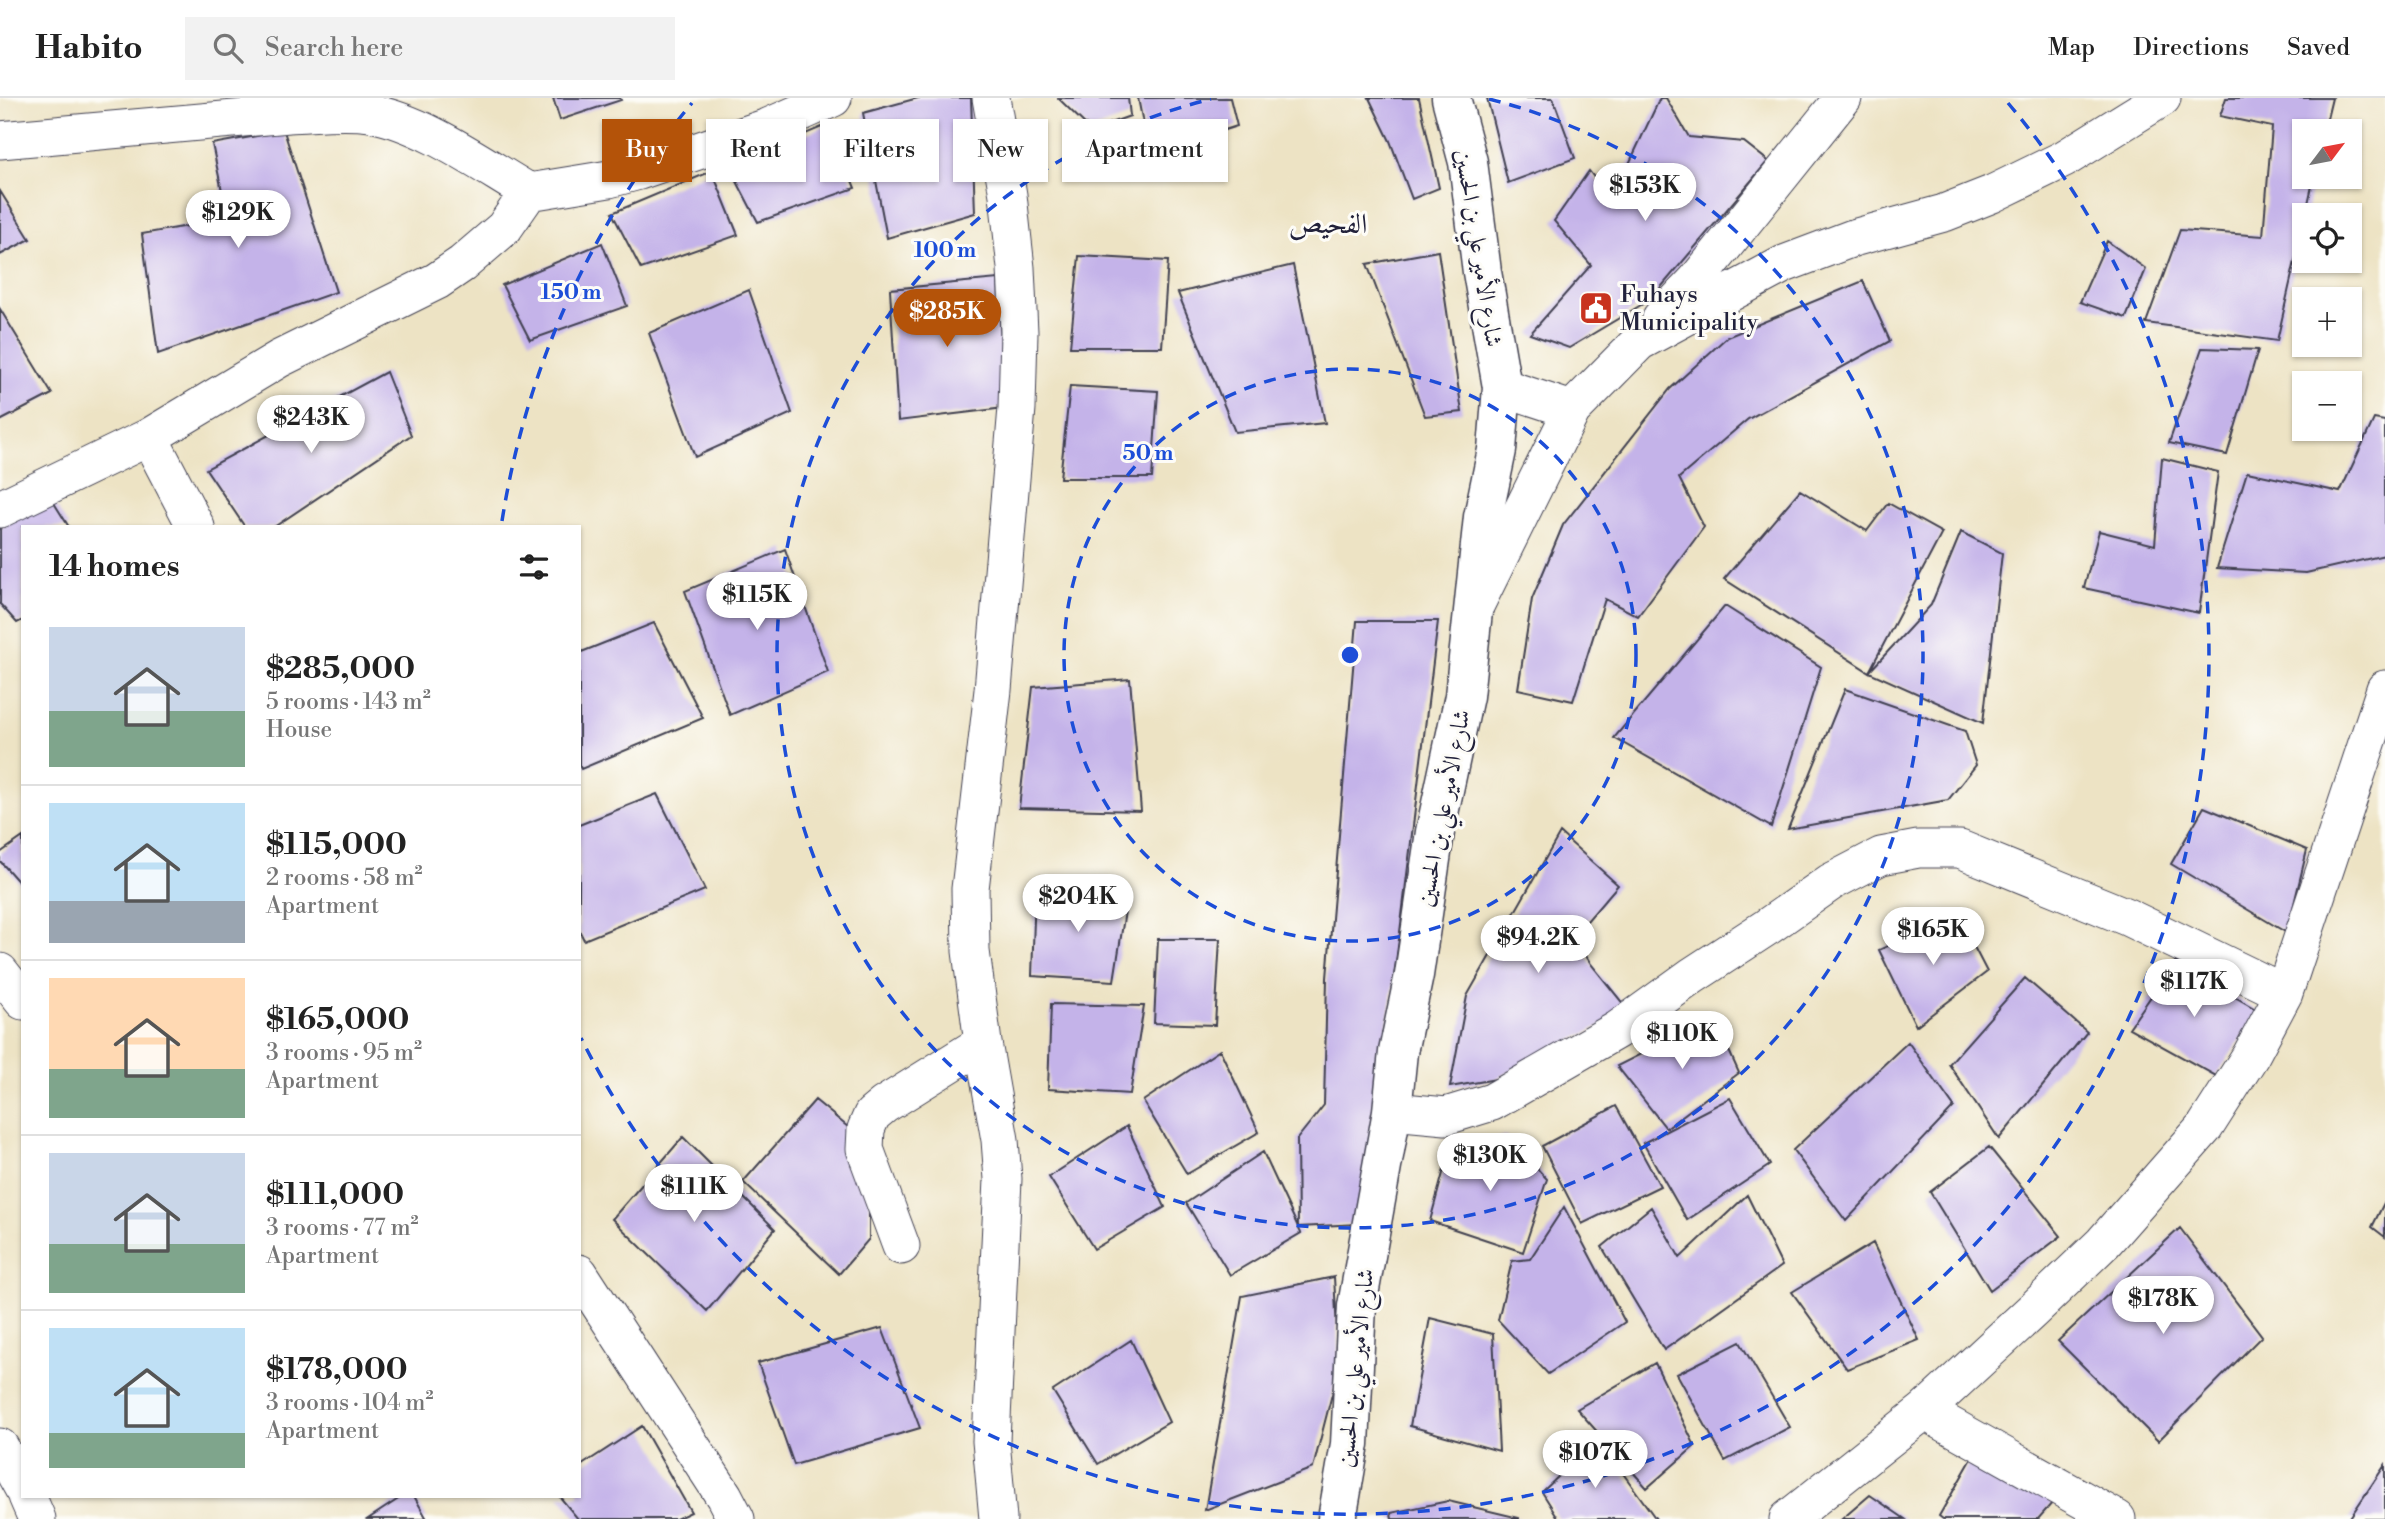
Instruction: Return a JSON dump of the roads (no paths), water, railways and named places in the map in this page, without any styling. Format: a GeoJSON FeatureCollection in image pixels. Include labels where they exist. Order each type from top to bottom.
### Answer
{"type":"FeatureCollection","features":[{"type":"Feature","properties":{"kind":"street"},"geometry":{"type":"LineString","coordinates":[[0,140],[289,114],[335,111],[370,113],[402,122],[436,138],[529,191],[609,179],[639,171],[768,127],[833,98]]}},
{"type":"Feature","properties":{"kind":"street"},"geometry":{"type":"LineString","coordinates":[[991,98],[1008,195],[1020,332],[1017,408],[995,677],[970,889],[971,951],[1000,1140],[1003,1179],[991,1441],[998,1519]]}},
{"type":"Feature","properties":{"kind":"street","name":"شارع الأمير علي بن الحسين"},"geometry":{"type":"LineString","coordinates":[[1337,1519],[1350,1444],[1357,1306],[1392,1111],[1398,1052],[1414,975],[1435,832],[1464,696],[1483,517],[1497,450],[1502,387],[1482,272],[1468,162],[1451,98]]}},
{"type":"Feature","properties":{"kind":"street"},"geometry":{"type":"LineString","coordinates":[[1474,609],[1572,410],[1696,281],[1843,98]]}},
{"type":"Feature","properties":{"kind":"street"},"geometry":{"type":"LineString","coordinates":[[1640,342],[1784,264],[1853,238],[1944,213],[1993,194],[2064,159],[2162,98]]}},
{"type":"Feature","properties":{"kind":"street"},"geometry":{"type":"LineString","coordinates":[[0,509],[149,437],[279,359],[437,281],[462,264],[504,228],[529,191]]}},
{"type":"Feature","properties":{"kind":"street"},"geometry":{"type":"LineString","coordinates":[[1502,387],[1572,410]]}},
{"type":"Feature","properties":{"kind":"street"},"geometry":{"type":"LineString","coordinates":[[149,437],[195,525]]}},
{"type":"Feature","properties":{"kind":"street"},"geometry":{"type":"LineString","coordinates":[[1787,1519],[1924,1412],[2103,1243],[2205,1127],[2251,1055],[2284,993],[2385,689]]}},
{"type":"Feature","properties":{"kind":"street"},"geometry":{"type":"LineString","coordinates":[[1392,1111],[1446,1116],[1492,1102],[1617,1030],[1831,882],[1881,856],[1918,849],[1959,849],[2127,917],[2284,993]]}},
{"type":"Feature","properties":{"kind":"street"},"geometry":{"type":"LineString","coordinates":[[0,972],[21,998]]}},
{"type":"Feature","properties":{"kind":"street"},"geometry":{"type":"LineString","coordinates":[[901,1245],[865,1149],[869,1122],[872,1115],[884,1105],[983,1043]]}},
{"type":"Feature","properties":{"kind":"street"},"geometry":{"type":"LineString","coordinates":[[581,1276],[724,1496],[736,1519]]}},
{"type":"Feature","properties":{"kind":"street"},"geometry":{"type":"LineString","coordinates":[[1924,1412],[2118,1519]]}},
{"type":"Feature","properties":{"kind":"street"},"geometry":{"type":"LineString","coordinates":[[0,1447],[21,1484]]}},
{"type":"Feature","properties":{"kind":"street"},"geometry":{"type":"LineString","coordinates":[[28,1498],[37,1519]]}},
{"type":"Feature","properties":{"kind":"place","name":"Fuhays Municipality"},"geometry":{"type":"Point","coordinates":[1596,308]}},
{"type":"Feature","properties":{"kind":"district","name":"الفحيص"},"geometry":{"type":"Point","coordinates":[1328,223]}}]}
